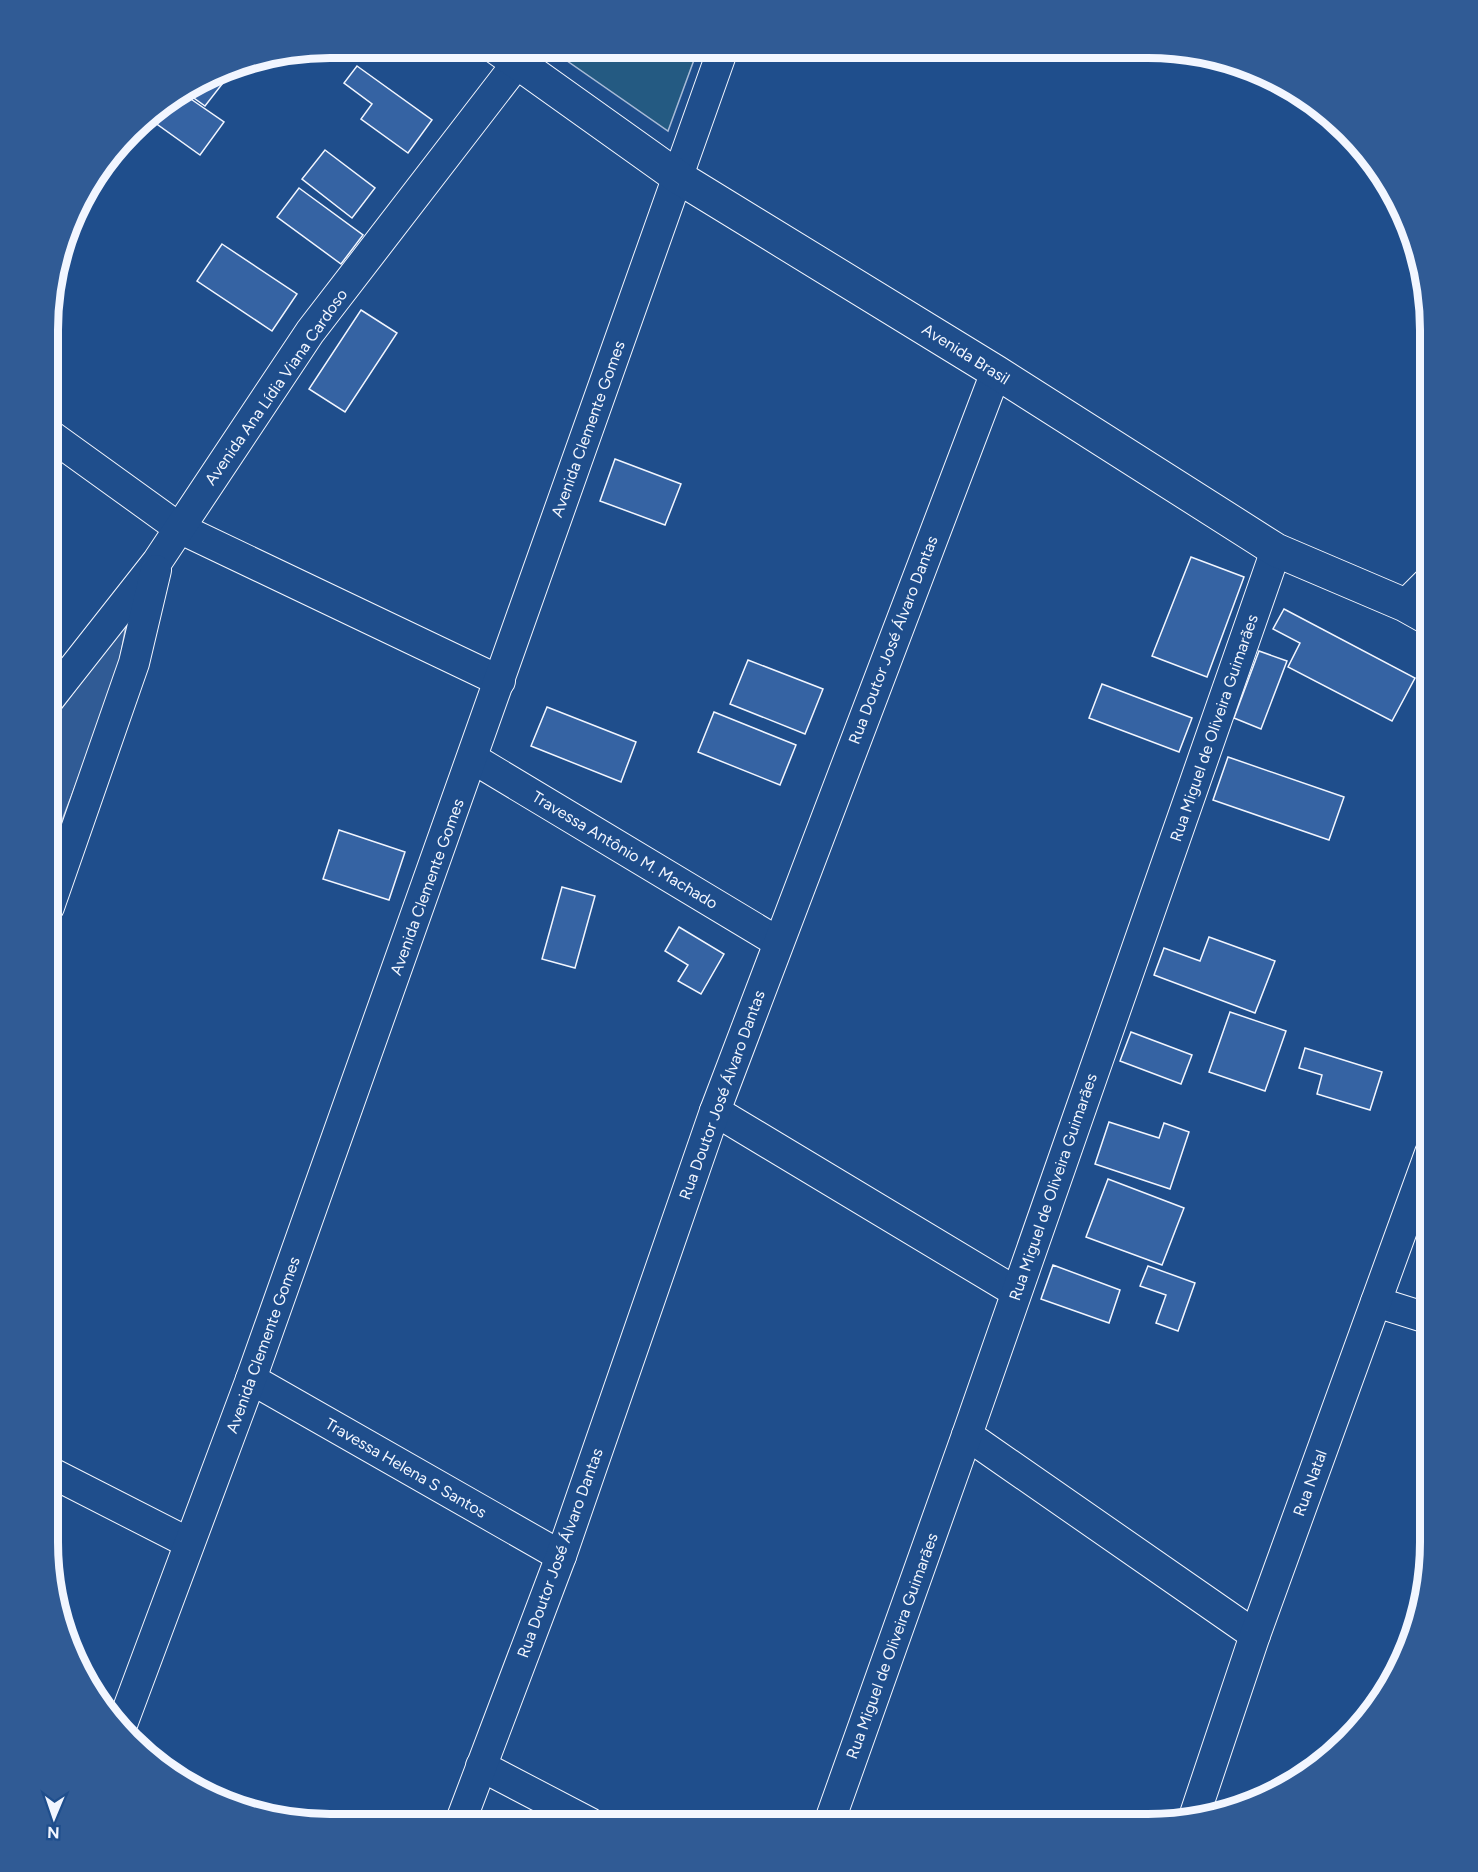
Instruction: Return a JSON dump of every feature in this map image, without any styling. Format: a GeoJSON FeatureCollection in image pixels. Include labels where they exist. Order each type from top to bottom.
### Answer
{"type":"FeatureCollection","features":[{"type":"Feature","properties":{"kind":"street","name":"Avenida Ana Lídia Viana Cardoso"},"geometry":{"type":"LineString","coordinates":[[58,688],[158,562],[310,332],[510,58]]}},
{"type":"Feature","properties":{"kind":"street","name":"Avenida Brasil"},"geometry":{"type":"LineString","coordinates":[[521,58],[678,177],[996,372],[1276,550],[1418,612]]}},
{"type":"Feature","properties":{"kind":"street","name":"Avenida Clemente Gomes"},"geometry":{"type":"LineString","coordinates":[[124,1719],[251,1379],[720,58]]}},
{"type":"Feature","properties":{"kind":"street","name":"Rua Doutor José Álvaro Dantas"},"geometry":{"type":"LineString","coordinates":[[463,1814],[561,1556],[715,1111],[996,372]]}},
{"type":"Feature","properties":{"kind":"street"},"geometry":{"type":"LineString","coordinates":[[58,441],[179,528],[500,681]]}},
{"type":"Feature","properties":{"kind":"street","name":"Rua Miguel de Oliveira Guimarães"},"geometry":{"type":"LineString","coordinates":[[832,1814],[1276,550]]}},
{"type":"Feature","properties":{"kind":"street"},"geometry":{"type":"LineString","coordinates":[[58,881],[134,663],[158,562]]}},
{"type":"Feature","properties":{"kind":"street","name":"Travessa Antônio M. Machado"},"geometry":{"type":"LineString","coordinates":[[472,758],[778,942]]}},
{"type":"Feature","properties":{"kind":"street"},"geometry":{"type":"LineString","coordinates":[[715,1111],[1016,1292]]}},
{"type":"Feature","properties":{"kind":"street","name":"Rua Natal"},"geometry":{"type":"LineString","coordinates":[[1197,1809],[1255,1635],[1420,1181]]}},
{"type":"Feature","properties":{"kind":"street"},"geometry":{"type":"LineString","coordinates":[[1376,1302],[1420,1316]]}},
{"type":"Feature","properties":{"kind":"street","name":"Travessa Helena S Santos"},"geometry":{"type":"LineString","coordinates":[[251,1379],[561,1556]]}},
{"type":"Feature","properties":{"kind":"street"},"geometry":{"type":"LineString","coordinates":[[967,1435],[1255,1635]]}},
{"type":"Feature","properties":{"kind":"street"},"geometry":{"type":"LineString","coordinates":[[58,1476],[189,1544]]}},
{"type":"Feature","properties":{"kind":"street"},"geometry":{"type":"LineString","coordinates":[[481,1766],[573,1814]]}},
{"type":"Feature","properties":{"kind":"shaded area"},"geometry":{"type":"Polygon","coordinates":[[[563,58],[695,58],[668,131],[563,58]]]}},
{"type":"Feature","properties":{"kind":"shaded area"},"geometry":{"type":"Polygon","coordinates":[[[127,620],[116,681],[58,831],[58,713],[127,620]]]}},
{"type":"Feature","properties":{"kind":"building"},"geometry":{"type":"Polygon","coordinates":[[[357,66],[432,120],[408,153],[361,119],[372,104],[344,83],[357,66]]]}},
{"type":"Feature","properties":{"kind":"building"},"geometry":{"type":"Polygon","coordinates":[[[226,80],[205,106],[192,97],[226,80]]]}},
{"type":"Feature","properties":{"kind":"building"},"geometry":{"type":"Polygon","coordinates":[[[189,98],[224,122],[200,155],[155,123],[189,98]]]}},
{"type":"Feature","properties":{"kind":"building"},"geometry":{"type":"Polygon","coordinates":[[[325,150],[375,188],[352,218],[302,179],[325,150]]]}},
{"type":"Feature","properties":{"kind":"building"},"geometry":{"type":"Polygon","coordinates":[[[299,188],[363,235],[341,264],[277,217],[299,188]]]}},
{"type":"Feature","properties":{"kind":"building"},"geometry":{"type":"Polygon","coordinates":[[[222,244],[297,294],[272,331],[197,281],[222,244]]]}},
{"type":"Feature","properties":{"kind":"building"},"geometry":{"type":"Polygon","coordinates":[[[361,310],[397,333],[345,412],[309,389],[361,310]]]}},
{"type":"Feature","properties":{"kind":"building"},"geometry":{"type":"Polygon","coordinates":[[[615,459],[681,484],[665,525],[600,501],[615,459]]]}},
{"type":"Feature","properties":{"kind":"building"},"geometry":{"type":"Polygon","coordinates":[[[1191,557],[1244,577],[1207,677],[1152,656],[1191,557]]]}},
{"type":"Feature","properties":{"kind":"building"},"geometry":{"type":"Polygon","coordinates":[[[1284,609],[1415,678],[1392,721],[1288,667],[1300,643],[1273,629],[1284,609]]]}},
{"type":"Feature","properties":{"kind":"building"},"geometry":{"type":"Polygon","coordinates":[[[1259,651],[1287,661],[1261,729],[1234,718],[1259,651]]]}},
{"type":"Feature","properties":{"kind":"building"},"geometry":{"type":"Polygon","coordinates":[[[748,660],[823,689],[805,734],[730,704],[748,660]]]}},
{"type":"Feature","properties":{"kind":"building"},"geometry":{"type":"Polygon","coordinates":[[[1102,684],[1192,718],[1179,752],[1089,718],[1102,684]]]}},
{"type":"Feature","properties":{"kind":"building"},"geometry":{"type":"Polygon","coordinates":[[[547,707],[636,742],[621,782],[531,746],[547,707]]]}},
{"type":"Feature","properties":{"kind":"building"},"geometry":{"type":"Polygon","coordinates":[[[714,712],[796,745],[780,785],[698,752],[714,712]]]}},
{"type":"Feature","properties":{"kind":"building"},"geometry":{"type":"Polygon","coordinates":[[[1228,757],[1344,797],[1329,840],[1213,800],[1228,757]]]}},
{"type":"Feature","properties":{"kind":"building"},"geometry":{"type":"Polygon","coordinates":[[[339,830],[405,852],[389,900],[323,879],[339,830]]]}},
{"type":"Feature","properties":{"kind":"building"},"geometry":{"type":"Polygon","coordinates":[[[562,887],[595,896],[575,968],[542,959],[562,887]]]}},
{"type":"Feature","properties":{"kind":"building"},"geometry":{"type":"Polygon","coordinates":[[[679,927],[724,954],[701,994],[678,981],[688,965],[665,951],[679,927]]]}},
{"type":"Feature","properties":{"kind":"building"},"geometry":{"type":"Polygon","coordinates":[[[1209,937],[1275,961],[1255,1013],[1154,975],[1164,948],[1200,961],[1209,937]]]}},
{"type":"Feature","properties":{"kind":"building"},"geometry":{"type":"Polygon","coordinates":[[[1230,1012],[1286,1031],[1265,1091],[1209,1072],[1230,1012]]]}},
{"type":"Feature","properties":{"kind":"building"},"geometry":{"type":"Polygon","coordinates":[[[1131,1032],[1192,1055],[1181,1084],[1120,1061],[1131,1032]]]}},
{"type":"Feature","properties":{"kind":"building"},"geometry":{"type":"Polygon","coordinates":[[[1305,1048],[1382,1072],[1370,1110],[1317,1094],[1322,1075],[1299,1068],[1305,1048]]]}},
{"type":"Feature","properties":{"kind":"building"},"geometry":{"type":"Polygon","coordinates":[[[1109,1122],[1159,1138],[1164,1123],[1189,1132],[1170,1189],[1095,1164],[1109,1122]]]}},
{"type":"Feature","properties":{"kind":"building"},"geometry":{"type":"Polygon","coordinates":[[[1108,1179],[1184,1208],[1162,1265],[1086,1237],[1108,1179]]]}},
{"type":"Feature","properties":{"kind":"building"},"geometry":{"type":"Polygon","coordinates":[[[1053,1265],[1120,1290],[1109,1323],[1041,1299],[1053,1265]]]}},
{"type":"Feature","properties":{"kind":"building"},"geometry":{"type":"Polygon","coordinates":[[[1148,1266],[1195,1283],[1178,1331],[1156,1323],[1166,1295],[1140,1286],[1148,1266]]]}}]}
